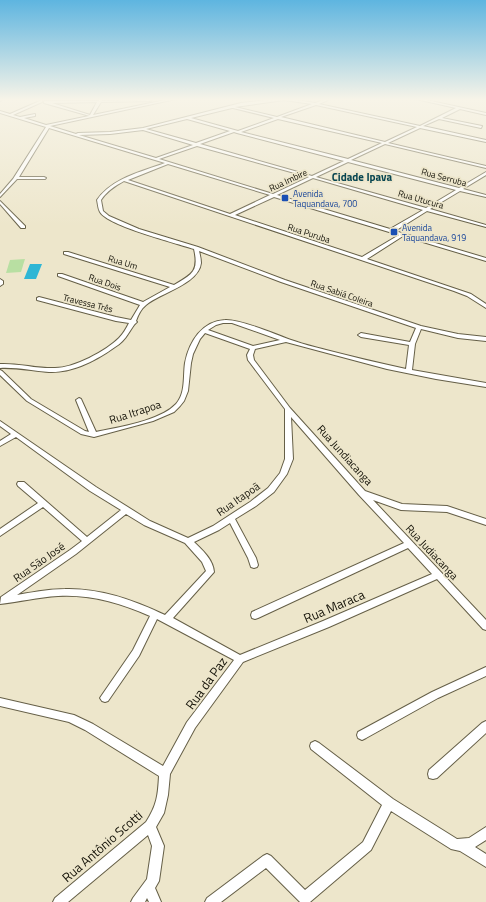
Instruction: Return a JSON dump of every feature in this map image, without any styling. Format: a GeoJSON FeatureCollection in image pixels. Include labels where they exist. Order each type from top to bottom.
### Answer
{"type":"FeatureCollection","features":[{"type":"Feature","properties":{"kind":"street"},"geometry":{"type":"LineString","coordinates":[[0,196],[16,178],[38,141]]}},
{"type":"Feature","properties":{"kind":"street"},"geometry":{"type":"LineString","coordinates":[[96,141],[486,260]]}},
{"type":"Feature","properties":{"kind":"street","name":"Rua Utucura"},"geometry":{"type":"LineString","coordinates":[[187,141],[486,226]]}},
{"type":"Feature","properties":{"kind":"street"},"geometry":{"type":"LineString","coordinates":[[156,159],[207,141]]}},
{"type":"Feature","properties":{"kind":"street","name":"Rua Serruba"},"geometry":{"type":"LineString","coordinates":[[271,141],[486,196]]}},
{"type":"Feature","properties":{"kind":"street"},"geometry":{"type":"LineString","coordinates":[[378,141],[486,167]]}},
{"type":"Feature","properties":{"kind":"street","name":"Rua Imbire"},"geometry":{"type":"LineString","coordinates":[[231,215],[390,141]]}},
{"type":"Feature","properties":{"kind":"street"},"geometry":{"type":"LineString","coordinates":[[0,366],[64,368],[84,361],[109,348],[124,337],[144,304],[175,287],[193,274],[198,267],[196,248],[137,230],[107,217],[101,211],[99,204],[101,195],[111,187],[169,163]]}},
{"type":"Feature","properties":{"kind":"street"},"geometry":{"type":"LineString","coordinates":[[390,231],[486,173]]}},
{"type":"Feature","properties":{"kind":"street"},"geometry":{"type":"LineString","coordinates":[[16,178],[44,178]]}},
{"type":"Feature","properties":{"kind":"street","name":"Rua Puruba"},"geometry":{"type":"LineString","coordinates":[[125,180],[456,290],[469,295],[486,306]]}},
{"type":"Feature","properties":{"kind":"street"},"geometry":{"type":"LineString","coordinates":[[0,202],[23,227]]}},
{"type":"Feature","properties":{"kind":"street"},"geometry":{"type":"LineString","coordinates":[[364,259],[402,235]]}},
{"type":"Feature","properties":{"kind":"street","name":"Rua Sabiá Coleira"},"geometry":{"type":"LineString","coordinates":[[196,248],[289,283],[419,327],[463,337],[486,339]]}},
{"type":"Feature","properties":{"kind":"street","name":"Rua Um"},"geometry":{"type":"LineString","coordinates":[[66,253],[175,287]]}},
{"type":"Feature","properties":{"kind":"street","name":"Rua Dois"},"geometry":{"type":"LineString","coordinates":[[60,275],[144,304]]}},
{"type":"Feature","properties":{"kind":"street","name":"Travessa Três"},"geometry":{"type":"LineString","coordinates":[[39,299],[116,319],[134,322]]}},
{"type":"Feature","properties":{"kind":"street"},"geometry":{"type":"LineString","coordinates":[[203,330],[214,322],[232,320],[287,340],[345,356],[409,371],[486,385]]}},
{"type":"Feature","properties":{"kind":"street"},"geometry":{"type":"LineString","coordinates":[[409,371],[412,344],[419,327]]}},
{"type":"Feature","properties":{"kind":"street"},"geometry":{"type":"LineString","coordinates":[[203,330],[253,348],[287,340]]}},
{"type":"Feature","properties":{"kind":"street","name":"Rua Itrapoa"},"geometry":{"type":"LineString","coordinates":[[94,435],[157,418],[178,405],[184,394],[192,351],[203,330]]}},
{"type":"Feature","properties":{"kind":"street"},"geometry":{"type":"LineString","coordinates":[[361,335],[412,344]]}},
{"type":"Feature","properties":{"kind":"street"},"geometry":{"type":"LineString","coordinates":[[253,348],[250,355],[251,360],[288,409]]}},
{"type":"Feature","properties":{"kind":"street"},"geometry":{"type":"LineString","coordinates":[[0,372],[29,400],[83,433],[94,435]]}},
{"type":"Feature","properties":{"kind":"street"},"geometry":{"type":"LineString","coordinates":[[79,400],[94,435]]}},
{"type":"Feature","properties":{"kind":"street","name":"Rua Jundiacanga"},"geometry":{"type":"LineString","coordinates":[[288,409],[362,493],[401,507],[447,509],[486,522]]}},
{"type":"Feature","properties":{"kind":"street","name":"Rua Itapoã"},"geometry":{"type":"LineString","coordinates":[[188,540],[203,535],[231,518],[271,490],[283,474],[290,459],[288,409]]}},
{"type":"Feature","properties":{"kind":"street"},"geometry":{"type":"LineString","coordinates":[[0,423],[15,435],[126,510],[159,530],[188,540],[207,563],[210,568],[210,572],[166,620]]}},
{"type":"Feature","properties":{"kind":"street"},"geometry":{"type":"LineString","coordinates":[[0,444],[15,435]]}},
{"type":"Feature","properties":{"kind":"street"},"geometry":{"type":"LineString","coordinates":[[21,484],[87,541]]}},
{"type":"Feature","properties":{"kind":"street","name":"Rua Judiacanga"},"geometry":{"type":"LineString","coordinates":[[362,493],[486,626]]}},
{"type":"Feature","properties":{"kind":"street"},"geometry":{"type":"LineString","coordinates":[[0,533],[44,504]]}},
{"type":"Feature","properties":{"kind":"street","name":"Rua São José"},"geometry":{"type":"LineString","coordinates":[[1,601],[87,541],[126,510]]}},
{"type":"Feature","properties":{"kind":"street"},"geometry":{"type":"LineString","coordinates":[[231,518],[252,558],[254,566]]}},
{"type":"Feature","properties":{"kind":"street"},"geometry":{"type":"LineString","coordinates":[[255,615],[409,544]]}},
{"type":"Feature","properties":{"kind":"street","name":"Rua Maraca"},"geometry":{"type":"LineString","coordinates":[[240,659],[326,624],[438,575]]}},
{"type":"Feature","properties":{"kind":"street","name":"Rua da Paz"},"geometry":{"type":"LineString","coordinates":[[1,601],[67,592],[87,593],[114,598],[166,620],[240,659],[191,725],[165,773]]}},
{"type":"Feature","properties":{"kind":"street"},"geometry":{"type":"LineString","coordinates":[[105,698],[136,653],[155,615]]}},
{"type":"Feature","properties":{"kind":"street"},"geometry":{"type":"LineString","coordinates":[[362,735],[435,695],[486,671]]}},
{"type":"Feature","properties":{"kind":"street"},"geometry":{"type":"LineString","coordinates":[[0,702],[70,718],[89,726],[165,773]]}},
{"type":"Feature","properties":{"kind":"street"},"geometry":{"type":"LineString","coordinates":[[433,774],[486,726]]}},
{"type":"Feature","properties":{"kind":"street"},"geometry":{"type":"LineString","coordinates":[[315,746],[389,803],[455,845],[462,846],[472,844],[486,833]]}},
{"type":"Feature","properties":{"kind":"street","name":"Rua Antônio Scotti"},"geometry":{"type":"LineString","coordinates":[[59,902],[150,826],[158,813],[163,794],[165,773]]}},
{"type":"Feature","properties":{"kind":"street"},"geometry":{"type":"LineString","coordinates":[[211,902],[267,860],[304,898],[367,846],[389,803]]}},
{"type":"Feature","properties":{"kind":"street"},"geometry":{"type":"LineString","coordinates":[[137,902],[153,881],[158,846],[150,826]]}},
{"type":"Feature","properties":{"kind":"street"},"geometry":{"type":"LineString","coordinates":[[462,846],[486,861]]}},
{"type":"Feature","properties":{"kind":"street"},"geometry":{"type":"LineString","coordinates":[[149,887],[155,902]]}},
{"type":"Feature","properties":{"kind":"green space"},"geometry":{"type":"Polygon","coordinates":[[[25,259],[21,272],[6,273],[10,260],[25,259]]]}},
{"type":"Feature","properties":{"kind":"water"},"geometry":{"type":"Polygon","coordinates":[[[30,264],[42,264],[36,279],[24,279],[30,264]]]}},
{"type":"Feature","properties":{"kind":"place","name":"Avenida Taquandava, 700"},"geometry":{"type":"Point","coordinates":[285,198]}},
{"type":"Feature","properties":{"kind":"place","name":"Avenida Taquandava, 919"},"geometry":{"type":"Point","coordinates":[394,232]}},
{"type":"Feature","properties":{"kind":"district","name":"Cidade Ipava"},"geometry":{"type":"Point","coordinates":[362,177]}}]}
